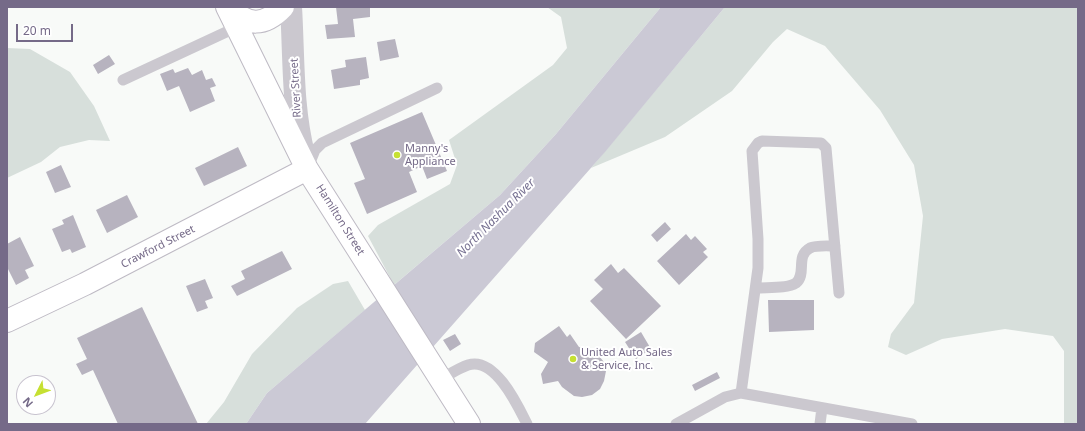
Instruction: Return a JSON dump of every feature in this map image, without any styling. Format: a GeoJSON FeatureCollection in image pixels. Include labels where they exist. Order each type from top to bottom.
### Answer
{"type":"FeatureCollection","features":[{"type":"Feature","properties":{"kind":"main road"},"geometry":{"type":"LineString","coordinates":[[228,7],[246,20],[256,22],[273,17],[283,7]]}},
{"type":"Feature","properties":{"kind":"main road","name":"Hamilton Street"},"geometry":{"type":"LineString","coordinates":[[228,7],[307,169],[469,424]]}},
{"type":"Feature","properties":{"kind":"main road","name":"Crawford Street"},"geometry":{"type":"LineString","coordinates":[[7,321],[85,284],[307,169]]}},
{"type":"Feature","properties":{"kind":"street","name":"River Street"},"geometry":{"type":"LineString","coordinates":[[291,7],[298,125],[307,169]]}},
{"type":"Feature","properties":{"kind":"lane"},"geometry":{"type":"LineString","coordinates":[[123,80],[237,27]]}},
{"type":"Feature","properties":{"kind":"lane"},"geometry":{"type":"LineString","coordinates":[[307,169],[315,150],[322,143],[437,88]]}},
{"type":"Feature","properties":{"kind":"lane"},"geometry":{"type":"LineString","coordinates":[[741,393],[756,288],[758,239],[752,151],[758,143],[762,141],[821,143],[826,148],[839,293]]}},
{"type":"Feature","properties":{"kind":"lane"},"geometry":{"type":"LineString","coordinates":[[756,288],[791,285],[797,282],[801,275],[802,256],[811,247],[835,246]]}},
{"type":"Feature","properties":{"kind":"lane"},"geometry":{"type":"LineString","coordinates":[[441,379],[469,364],[484,366],[505,385],[515,398],[527,424]]}},
{"type":"Feature","properties":{"kind":"lane"},"geometry":{"type":"LineString","coordinates":[[676,424],[725,397],[741,393],[912,424]]}},
{"type":"Feature","properties":{"kind":"lane"},"geometry":{"type":"LineString","coordinates":[[820,424],[822,408]]}},
{"type":"Feature","properties":{"kind":"shaded area"},"geometry":{"type":"Polygon","coordinates":[[[547,7],[661,7],[556,134],[500,195],[394,285],[368,236],[378,225],[450,184],[457,165],[449,140],[553,65],[567,48],[561,17],[547,7]]]}},
{"type":"Feature","properties":{"kind":"shaded area"},"geometry":{"type":"Polygon","coordinates":[[[725,7],[1078,7],[1078,424],[1064,424],[1064,351],[1053,336],[1005,329],[942,339],[906,355],[888,347],[891,334],[914,303],[923,216],[914,165],[880,110],[825,46],[787,29],[773,42],[732,91],[665,137],[591,168],[725,7]]]}},
{"type":"Feature","properties":{"kind":"shaded area"},"geometry":{"type":"Polygon","coordinates":[[[7,48],[30,49],[70,72],[94,106],[110,141],[89,140],[60,147],[41,162],[7,178],[7,48]]]}},
{"type":"Feature","properties":{"kind":"shaded area"},"geometry":{"type":"Polygon","coordinates":[[[348,281],[365,310],[267,393],[246,424],[206,424],[224,402],[252,354],[297,308],[333,284],[348,281]]]}},
{"type":"Feature","properties":{"kind":"water","name":"North Nashua River"},"geometry":{"type":"Polygon","coordinates":[[[661,7],[725,7],[605,152],[365,424],[246,424],[267,393],[500,195],[556,134],[661,7]]]}},
{"type":"Feature","properties":{"kind":"building"},"geometry":{"type":"Polygon","coordinates":[[[336,7],[370,7],[370,17],[353,19],[355,37],[327,39],[325,25],[338,24],[336,7]]]}},
{"type":"Feature","properties":{"kind":"building"},"geometry":{"type":"Polygon","coordinates":[[[395,39],[399,57],[380,61],[377,42],[395,39]]]}},
{"type":"Feature","properties":{"kind":"building"},"geometry":{"type":"Polygon","coordinates":[[[109,55],[115,64],[98,74],[93,65],[109,55]]]}},
{"type":"Feature","properties":{"kind":"building"},"geometry":{"type":"Polygon","coordinates":[[[366,57],[369,78],[360,80],[360,85],[334,89],[331,70],[346,67],[345,60],[366,57]]]}},
{"type":"Feature","properties":{"kind":"building"},"geometry":{"type":"Polygon","coordinates":[[[188,68],[192,75],[202,70],[206,80],[212,78],[216,86],[210,88],[215,101],[190,112],[179,86],[167,91],[160,74],[173,69],[175,73],[188,68]]]}},
{"type":"Feature","properties":{"kind":"building","name":"Manny's Appliance"},"geometry":{"type":"Polygon","coordinates":[[[422,112],[447,171],[427,179],[422,166],[409,172],[417,192],[367,214],[354,183],[365,179],[350,143],[422,112]]]}},
{"type":"Feature","properties":{"kind":"building"},"geometry":{"type":"Polygon","coordinates":[[[238,147],[247,166],[204,186],[195,168],[238,147]]]}},
{"type":"Feature","properties":{"kind":"building"},"geometry":{"type":"Polygon","coordinates":[[[61,165],[71,187],[55,193],[46,172],[61,165]]]}},
{"type":"Feature","properties":{"kind":"building"},"geometry":{"type":"Polygon","coordinates":[[[127,195],[138,217],[107,233],[96,210],[127,195]]]}},
{"type":"Feature","properties":{"kind":"building"},"geometry":{"type":"Polygon","coordinates":[[[73,215],[86,247],[72,253],[70,249],[62,252],[52,229],[64,224],[62,220],[73,215]]]}},
{"type":"Feature","properties":{"kind":"building"},"geometry":{"type":"Polygon","coordinates":[[[665,222],[671,229],[657,242],[651,235],[665,222]]]}},
{"type":"Feature","properties":{"kind":"building"},"geometry":{"type":"Polygon","coordinates":[[[686,234],[691,240],[695,236],[707,249],[703,252],[708,257],[679,285],[657,261],[686,234]]]}},
{"type":"Feature","properties":{"kind":"building"},"geometry":{"type":"Polygon","coordinates":[[[20,237],[34,266],[25,270],[29,278],[16,285],[7,267],[7,244],[20,237]]]}},
{"type":"Feature","properties":{"kind":"building"},"geometry":{"type":"Polygon","coordinates":[[[282,251],[292,269],[237,296],[231,286],[245,279],[241,271],[282,251]]]}},
{"type":"Feature","properties":{"kind":"building"},"geometry":{"type":"Polygon","coordinates":[[[611,264],[618,273],[624,268],[661,306],[626,339],[590,301],[603,289],[594,280],[611,264]]]}},
{"type":"Feature","properties":{"kind":"building"},"geometry":{"type":"Polygon","coordinates":[[[205,279],[213,298],[205,301],[208,308],[197,312],[186,286],[205,279]]]}},
{"type":"Feature","properties":{"kind":"building"},"geometry":{"type":"Polygon","coordinates":[[[768,300],[814,300],[814,330],[769,332],[768,300]]]}},
{"type":"Feature","properties":{"kind":"building"},"geometry":{"type":"Polygon","coordinates":[[[142,307],[198,424],[118,424],[93,370],[82,375],[76,364],[87,359],[77,338],[142,307]]]}},
{"type":"Feature","properties":{"kind":"building","name":"United Auto Sales & Service, Inc."},"geometry":{"type":"Polygon","coordinates":[[[559,326],[567,337],[570,334],[579,347],[594,350],[604,362],[606,371],[604,381],[600,389],[592,395],[582,397],[574,396],[562,387],[558,381],[543,384],[541,374],[548,362],[534,352],[535,343],[559,326]]]}},
{"type":"Feature","properties":{"kind":"building"},"geometry":{"type":"Polygon","coordinates":[[[641,332],[651,349],[636,359],[625,342],[641,332]]]}},
{"type":"Feature","properties":{"kind":"building"},"geometry":{"type":"Polygon","coordinates":[[[455,334],[461,344],[450,351],[443,340],[455,334]]]}},
{"type":"Feature","properties":{"kind":"building"},"geometry":{"type":"Polygon","coordinates":[[[717,372],[720,378],[695,391],[692,385],[717,372]]]}},
{"type":"Feature","properties":{"kind":"place","name":"Manny's Appliance"},"geometry":{"type":"Point","coordinates":[397,155]}},
{"type":"Feature","properties":{"kind":"place","name":"United Auto Sales & Service, Inc."},"geometry":{"type":"Point","coordinates":[573,359]}}]}
